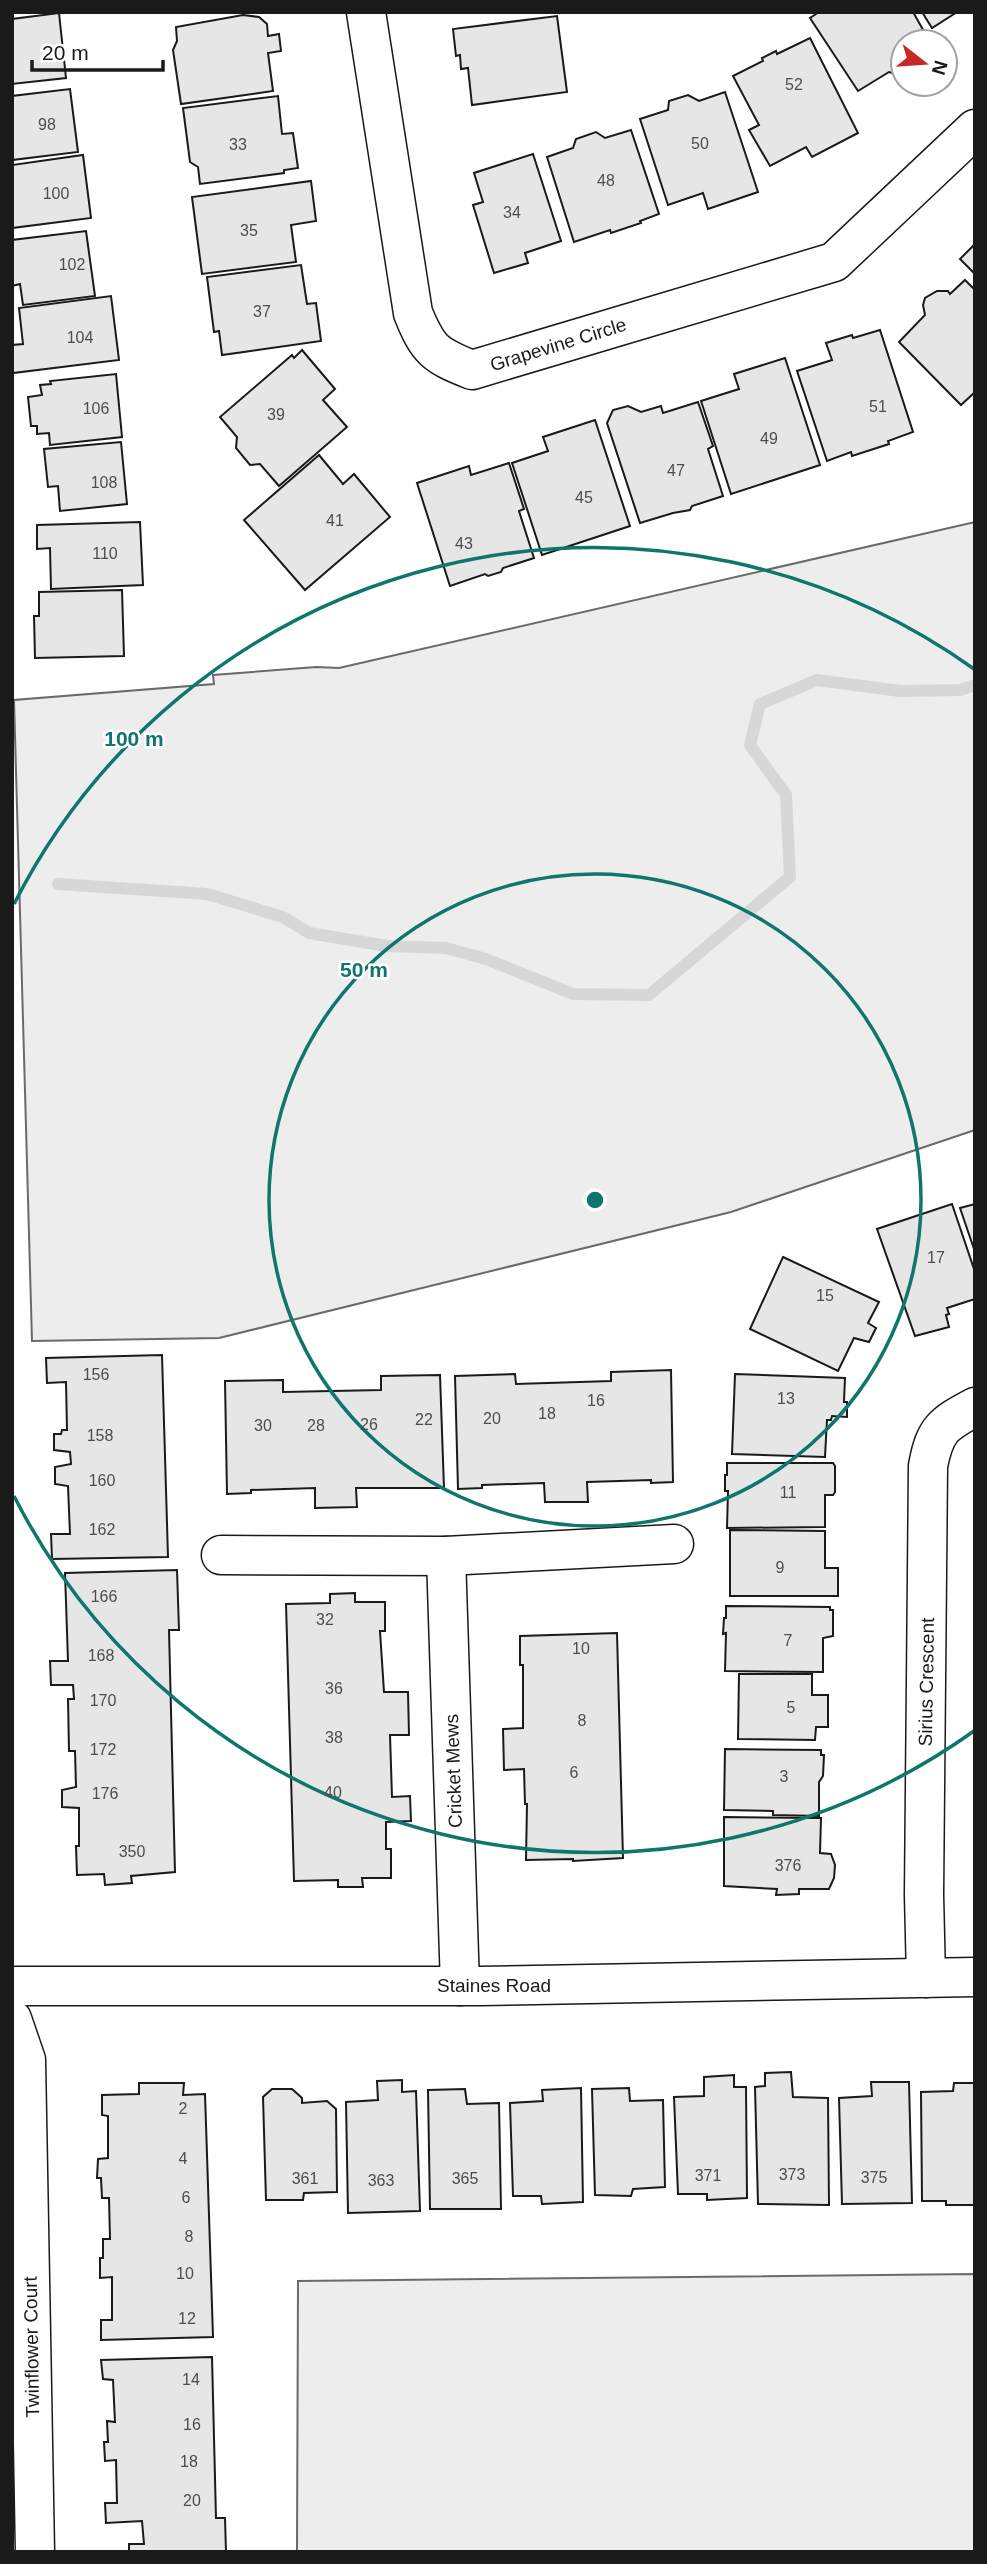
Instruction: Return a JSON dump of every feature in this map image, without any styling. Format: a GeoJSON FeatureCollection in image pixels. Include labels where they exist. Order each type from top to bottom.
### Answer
{"type":"FeatureCollection","features":[{"type":"Feature","properties":{"kind":"street","name":"Grapevine Circle"},"geometry":{"type":"LineString","coordinates":[[366,12],[412,313],[424,340],[444,359],[471,370],[834,262],[975,129]]}},
{"type":"Feature","properties":{"kind":"street","name":"Sirius Crescent"},"geometry":{"type":"LineString","coordinates":[[926,1978],[924,1881],[928,1466],[932,1441],[946,1423],[975,1407]]}},
{"type":"Feature","properties":{"kind":"street"},"geometry":{"type":"LineString","coordinates":[[221,1555],[446,1556],[674,1544]]}},
{"type":"Feature","properties":{"kind":"street","name":"Cricket Mews"},"geometry":{"type":"LineString","coordinates":[[446,1556],[460,1986]]}},
{"type":"Feature","properties":{"kind":"street","name":"Staines Road"},"geometry":{"type":"LineString","coordinates":[[12,1986],[460,1986],[975,1978]]}},
{"type":"Feature","properties":{"kind":"street","name":"Twinflower Court"},"geometry":{"type":"LineString","coordinates":[[12,2019],[26,2060],[35,2552]]}},
{"type":"Feature","properties":{"kind":"shaded area"},"geometry":{"type":"Polygon","coordinates":[[[975,522],[975,1130],[731,1212],[219,1338],[32,1341],[14,700],[214,684],[213,675],[316,667],[339,668],[975,522]]]}},
{"type":"Feature","properties":{"kind":"shaded area"},"geometry":{"type":"Polygon","coordinates":[[[975,2274],[975,2552],[297,2552],[298,2281],[975,2274]]]}},
{"type":"Feature","properties":{"kind":"building"},"geometry":{"type":"Polygon","coordinates":[[[819,12],[913,12],[922,28],[889,28],[889,72],[858,91],[810,18],[819,12]]]}},
{"type":"Feature","properties":{"kind":"building"},"geometry":{"type":"Polygon","coordinates":[[[922,12],[957,12],[932,28],[922,12]]]}},
{"type":"Feature","properties":{"kind":"building"},"geometry":{"type":"Polygon","coordinates":[[[59,13],[66,78],[12,84],[12,19],[59,13]]]}},
{"type":"Feature","properties":{"kind":"building"},"geometry":{"type":"Polygon","coordinates":[[[243,15],[259,17],[267,24],[268,36],[279,34],[281,51],[268,53],[273,91],[181,104],[173,50],[177,41],[176,27],[243,15]]]}},
{"type":"Feature","properties":{"kind":"building"},"geometry":{"type":"Polygon","coordinates":[[[557,16],[567,92],[472,105],[468,68],[461,69],[460,55],[456,56],[453,29],[557,16]]]}},
{"type":"Feature","properties":{"kind":"building"},"geometry":{"type":"Polygon","coordinates":[[[810,38],[858,133],[812,157],[806,147],[770,166],[749,130],[759,125],[733,76],[763,61],[762,58],[776,51],[777,54],[810,38]]]}},
{"type":"Feature","properties":{"kind":"building"},"geometry":{"type":"Polygon","coordinates":[[[70,89],[78,152],[12,160],[12,96],[70,89]]]}},
{"type":"Feature","properties":{"kind":"building"},"geometry":{"type":"Polygon","coordinates":[[[725,92],[758,192],[708,209],[703,193],[668,205],[640,119],[668,110],[669,101],[688,95],[699,101],[725,92]]]}},
{"type":"Feature","properties":{"kind":"building"},"geometry":{"type":"Polygon","coordinates":[[[278,96],[282,134],[293,133],[298,168],[284,170],[284,173],[200,184],[198,167],[190,162],[183,108],[278,96]]]}},
{"type":"Feature","properties":{"kind":"building"},"geometry":{"type":"Polygon","coordinates":[[[631,130],[659,214],[611,233],[610,230],[574,242],[547,157],[573,148],[576,139],[596,132],[605,138],[631,130]]]}},
{"type":"Feature","properties":{"kind":"building"},"geometry":{"type":"Polygon","coordinates":[[[533,154],[561,241],[525,253],[528,263],[494,273],[473,205],[483,202],[474,173],[533,154]]]}},
{"type":"Feature","properties":{"kind":"building"},"geometry":{"type":"Polygon","coordinates":[[[83,155],[91,218],[12,228],[12,165],[83,155]]]}},
{"type":"Feature","properties":{"kind":"building"},"geometry":{"type":"Polygon","coordinates":[[[311,181],[316,221],[291,225],[296,262],[202,274],[192,197],[311,181]]]}},
{"type":"Feature","properties":{"kind":"building"},"geometry":{"type":"Polygon","coordinates":[[[86,231],[95,296],[23,305],[20,284],[12,286],[12,240],[86,231]]]}},
{"type":"Feature","properties":{"kind":"building"},"geometry":{"type":"Polygon","coordinates":[[[975,244],[975,274],[960,259],[975,244]]]}},
{"type":"Feature","properties":{"kind":"building"},"geometry":{"type":"Polygon","coordinates":[[[301,265],[307,304],[316,303],[321,341],[222,355],[219,331],[214,332],[207,277],[301,265]]]}},
{"type":"Feature","properties":{"kind":"building"},"geometry":{"type":"Polygon","coordinates":[[[965,280],[975,290],[975,392],[961,405],[899,342],[925,315],[925,298],[937,291],[948,291],[950,294],[965,280]]]}},
{"type":"Feature","properties":{"kind":"building"},"geometry":{"type":"Polygon","coordinates":[[[111,296],[119,360],[13,373],[12,345],[23,344],[19,308],[111,296]]]}},
{"type":"Feature","properties":{"kind":"building"},"geometry":{"type":"Polygon","coordinates":[[[880,330],[913,432],[888,441],[889,444],[852,456],[851,452],[827,461],[797,371],[832,360],[826,343],[880,330]]]}},
{"type":"Feature","properties":{"kind":"building"},"geometry":{"type":"Polygon","coordinates":[[[302,350],[335,389],[323,400],[347,427],[279,486],[260,464],[250,465],[236,448],[237,437],[220,417],[292,355],[294,358],[302,350]]]}},
{"type":"Feature","properties":{"kind":"building"},"geometry":{"type":"Polygon","coordinates":[[[785,358],[820,465],[731,494],[701,401],[739,389],[734,374],[785,358]]]}},
{"type":"Feature","properties":{"kind":"building"},"geometry":{"type":"Polygon","coordinates":[[[116,374],[122,437],[50,445],[49,433],[37,434],[37,426],[31,426],[28,397],[42,395],[40,385],[51,384],[50,381],[116,374]]]}},
{"type":"Feature","properties":{"kind":"building"},"geometry":{"type":"Polygon","coordinates":[[[698,402],[713,446],[708,449],[723,496],[692,506],[690,510],[640,523],[607,423],[613,410],[628,406],[641,412],[661,406],[663,413],[698,402]]]}},
{"type":"Feature","properties":{"kind":"building"},"geometry":{"type":"Polygon","coordinates":[[[595,420],[630,526],[542,555],[512,463],[548,451],[543,437],[595,420]]]}},
{"type":"Feature","properties":{"kind":"building"},"geometry":{"type":"Polygon","coordinates":[[[121,442],[127,504],[60,511],[58,486],[48,487],[44,449],[121,442]]]}},
{"type":"Feature","properties":{"kind":"building"},"geometry":{"type":"Polygon","coordinates":[[[319,455],[343,484],[354,474],[390,517],[305,590],[244,520],[319,455]]]}},
{"type":"Feature","properties":{"kind":"building"},"geometry":{"type":"Polygon","coordinates":[[[509,463],[524,509],[519,511],[534,558],[503,568],[501,572],[488,576],[485,574],[450,586],[417,483],[469,466],[471,475],[509,463]]]}},
{"type":"Feature","properties":{"kind":"building"},"geometry":{"type":"Polygon","coordinates":[[[140,522],[143,585],[51,589],[50,548],[37,549],[37,525],[140,522]]]}},
{"type":"Feature","properties":{"kind":"building"},"geometry":{"type":"Polygon","coordinates":[[[122,590],[124,656],[35,658],[34,616],[39,616],[39,592],[122,590]]]}},
{"type":"Feature","properties":{"kind":"building"},"geometry":{"type":"Polygon","coordinates":[[[952,1204],[975,1272],[975,1299],[947,1308],[949,1327],[915,1336],[877,1229],[952,1204]]]}},
{"type":"Feature","properties":{"kind":"building"},"geometry":{"type":"Polygon","coordinates":[[[975,1204],[975,1252],[960,1208],[975,1204]]]}},
{"type":"Feature","properties":{"kind":"building"},"geometry":{"type":"Polygon","coordinates":[[[783,1257],[879,1302],[868,1323],[876,1328],[869,1342],[854,1338],[838,1371],[750,1329],[783,1257]]]}},
{"type":"Feature","properties":{"kind":"building"},"geometry":{"type":"Polygon","coordinates":[[[162,1355],[168,1557],[52,1559],[51,1534],[70,1534],[68,1486],[55,1484],[55,1467],[71,1464],[70,1452],[54,1450],[54,1434],[67,1430],[66,1382],[47,1383],[46,1358],[162,1355]]]}},
{"type":"Feature","properties":{"kind":"building"},"geometry":{"type":"Polygon","coordinates":[[[671,1370],[673,1482],[587,1482],[588,1502],[545,1502],[544,1483],[482,1485],[482,1488],[458,1489],[455,1376],[515,1374],[516,1384],[611,1381],[611,1372],[671,1370]]]}},
{"type":"Feature","properties":{"kind":"building"},"geometry":{"type":"Polygon","coordinates":[[[735,1374],[845,1378],[844,1402],[847,1402],[847,1417],[832,1416],[831,1420],[827,1420],[825,1457],[732,1454],[735,1374]]]}},
{"type":"Feature","properties":{"kind":"building"},"geometry":{"type":"Polygon","coordinates":[[[440,1375],[444,1488],[356,1488],[357,1507],[315,1508],[315,1488],[251,1490],[251,1493],[227,1494],[225,1381],[283,1380],[283,1392],[381,1390],[381,1376],[440,1375]]]}},
{"type":"Feature","properties":{"kind":"building"},"geometry":{"type":"Polygon","coordinates":[[[727,1463],[833,1463],[835,1492],[833,1495],[825,1495],[825,1527],[727,1528],[727,1463]]]}},
{"type":"Feature","properties":{"kind":"building"},"geometry":{"type":"Polygon","coordinates":[[[730,1530],[825,1531],[825,1568],[838,1568],[838,1596],[730,1596],[730,1530]]]}},
{"type":"Feature","properties":{"kind":"building"},"geometry":{"type":"Polygon","coordinates":[[[177,1570],[179,1630],[169,1630],[175,1872],[131,1876],[132,1883],[105,1885],[104,1874],[77,1875],[79,1808],[62,1807],[62,1790],[76,1787],[75,1751],[69,1751],[68,1699],[74,1699],[73,1685],[51,1685],[50,1661],[68,1661],[65,1573],[177,1570]]]}},
{"type":"Feature","properties":{"kind":"building"},"geometry":{"type":"Polygon","coordinates":[[[355,1593],[355,1602],[385,1602],[385,1631],[380,1631],[384,1692],[408,1692],[409,1735],[390,1735],[392,1797],[410,1796],[411,1821],[386,1822],[386,1849],[391,1849],[391,1878],[362,1878],[363,1887],[338,1887],[338,1880],[294,1881],[286,1604],[330,1603],[330,1594],[355,1593]]]}},
{"type":"Feature","properties":{"kind":"building"},"geometry":{"type":"Polygon","coordinates":[[[726,1606],[830,1607],[830,1610],[833,1610],[833,1636],[823,1638],[823,1672],[725,1671],[726,1633],[723,1634],[726,1606]]]}},
{"type":"Feature","properties":{"kind":"building"},"geometry":{"type":"Polygon","coordinates":[[[617,1633],[623,1858],[526,1860],[527,1804],[524,1769],[504,1770],[503,1729],[523,1728],[520,1636],[617,1633]]]}},
{"type":"Feature","properties":{"kind":"building"},"geometry":{"type":"Polygon","coordinates":[[[739,1674],[812,1674],[812,1695],[828,1695],[828,1727],[816,1727],[815,1740],[738,1739],[739,1674]]]}},
{"type":"Feature","properties":{"kind":"building"},"geometry":{"type":"Polygon","coordinates":[[[725,1749],[821,1750],[821,1755],[824,1755],[823,1776],[819,1782],[819,1816],[724,1810],[725,1749]]]}},
{"type":"Feature","properties":{"kind":"building"},"geometry":{"type":"Polygon","coordinates":[[[724,1817],[821,1818],[820,1853],[831,1854],[835,1865],[834,1878],[829,1889],[799,1889],[799,1894],[776,1895],[777,1889],[724,1886],[724,1817]]]}},
{"type":"Feature","properties":{"kind":"building"},"geometry":{"type":"Polygon","coordinates":[[[791,2072],[793,2097],[828,2098],[829,2205],[758,2204],[755,2087],[765,2086],[765,2073],[791,2072]]]}},
{"type":"Feature","properties":{"kind":"building"},"geometry":{"type":"Polygon","coordinates":[[[734,2075],[734,2087],[746,2087],[747,2198],[707,2200],[707,2194],[678,2194],[674,2097],[704,2096],[704,2077],[734,2075]]]}},
{"type":"Feature","properties":{"kind":"building"},"geometry":{"type":"Polygon","coordinates":[[[402,2080],[402,2092],[416,2091],[420,2211],[348,2213],[346,2102],[378,2100],[377,2081],[402,2080]]]}},
{"type":"Feature","properties":{"kind":"building"},"geometry":{"type":"Polygon","coordinates":[[[871,2082],[909,2082],[912,2203],[842,2204],[839,2098],[872,2096],[871,2082]]]}},
{"type":"Feature","properties":{"kind":"building"},"geometry":{"type":"Polygon","coordinates":[[[139,2083],[184,2083],[183,2095],[205,2094],[213,2337],[101,2340],[101,2320],[112,2320],[112,2277],[100,2278],[103,2239],[110,2239],[109,2198],[102,2198],[101,2178],[97,2178],[98,2159],[108,2158],[108,2116],[102,2115],[102,2095],[139,2094],[139,2083]]]}},
{"type":"Feature","properties":{"kind":"building"},"geometry":{"type":"Polygon","coordinates":[[[954,2083],[975,2083],[975,2205],[946,2205],[946,2201],[922,2201],[921,2092],[953,2091],[954,2083]]]}},
{"type":"Feature","properties":{"kind":"building"},"geometry":{"type":"Polygon","coordinates":[[[581,2088],[583,2202],[542,2204],[541,2196],[513,2196],[510,2103],[543,2101],[542,2090],[581,2088]]]}},
{"type":"Feature","properties":{"kind":"building"},"geometry":{"type":"Polygon","coordinates":[[[629,2088],[630,2101],[663,2100],[665,2187],[633,2189],[631,2196],[595,2195],[592,2089],[629,2088]]]}},
{"type":"Feature","properties":{"kind":"building"},"geometry":{"type":"Polygon","coordinates":[[[272,2089],[292,2089],[302,2098],[302,2103],[327,2101],[336,2109],[337,2192],[304,2193],[303,2200],[266,2200],[263,2097],[272,2089]]]}},
{"type":"Feature","properties":{"kind":"building"},"geometry":{"type":"Polygon","coordinates":[[[465,2089],[467,2104],[499,2103],[501,2209],[430,2209],[428,2090],[465,2089]]]}},
{"type":"Feature","properties":{"kind":"building"},"geometry":{"type":"Polygon","coordinates":[[[212,2357],[216,2518],[225,2518],[226,2552],[129,2552],[129,2544],[144,2544],[142,2521],[106,2523],[105,2503],[117,2503],[116,2460],[105,2461],[104,2442],[108,2442],[107,2421],[115,2422],[113,2380],[103,2379],[101,2360],[212,2357]]]}},
{"type":"Feature","properties":{"kind":"waterway"},"geometry":{"type":"LineString","coordinates":[[58,884],[207,894],[283,917],[309,933],[387,946],[446,948],[486,959],[573,994],[649,995],[790,877],[786,795],[750,745],[760,704],[817,680],[900,691],[960,690],[975,685]]}}]}
